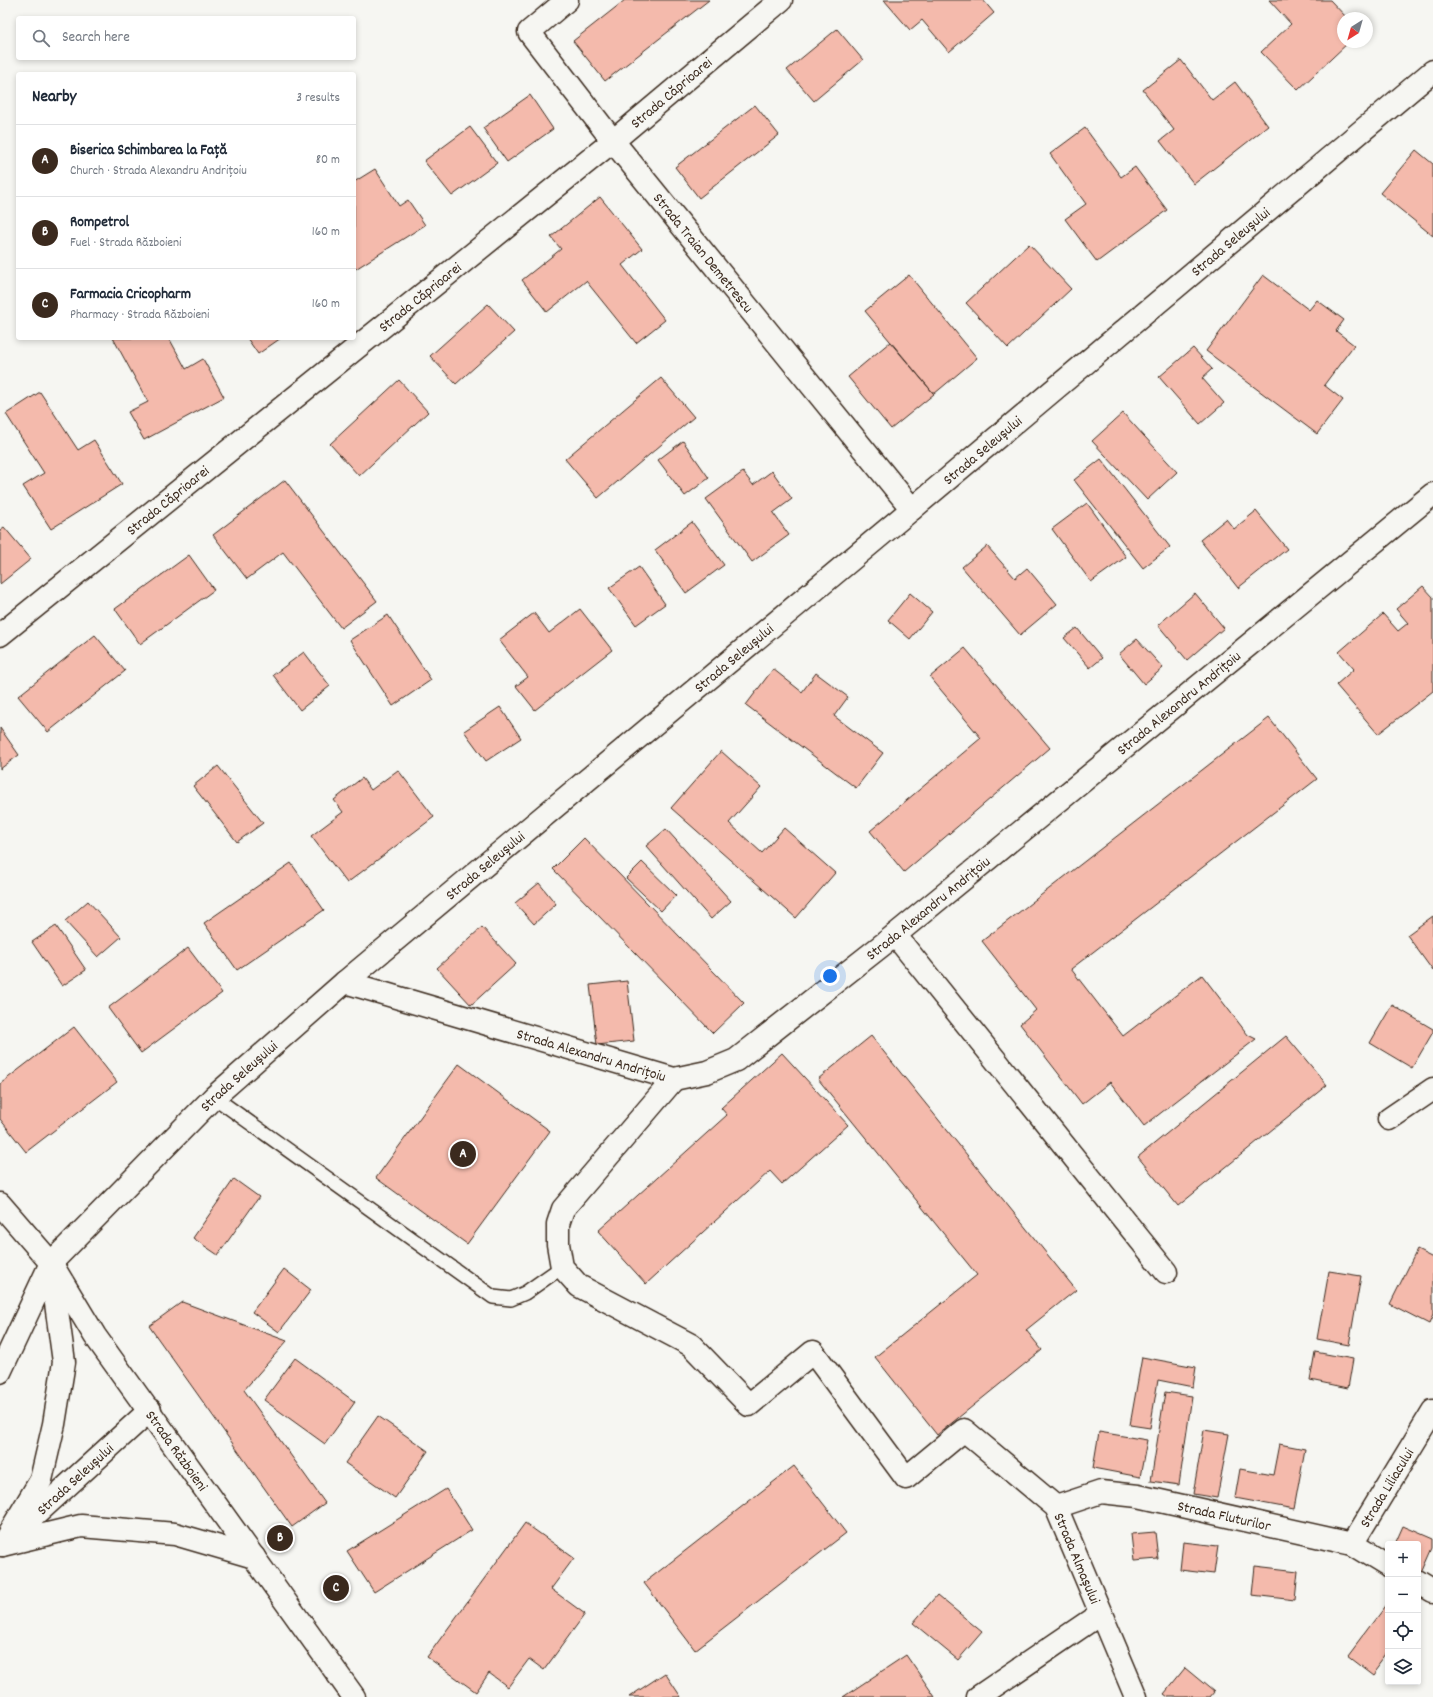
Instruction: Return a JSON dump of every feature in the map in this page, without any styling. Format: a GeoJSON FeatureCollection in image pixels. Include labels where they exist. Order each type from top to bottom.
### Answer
{"type":"FeatureCollection","features":[{"type":"Feature","properties":{"kind":"street","name":"Strada Traian Demetrescu"},"geometry":{"type":"LineString","coordinates":[[567,0],[529,32],[613,141],[912,509]]}},
{"type":"Feature","properties":{"kind":"street","name":"Strada Căprioarei"},"geometry":{"type":"LineString","coordinates":[[0,635],[613,141],[781,0]]}},
{"type":"Feature","properties":{"kind":"street","name":"Strada Seleușului"},"geometry":{"type":"LineString","coordinates":[[50,1263],[214,1097],[345,982],[912,509],[1433,71]]}},
{"type":"Feature","properties":{"kind":"street","name":"Strada Alexandru Andrițoiu"},"geometry":{"type":"LineString","coordinates":[[345,982],[674,1079],[707,1072],[736,1060],[895,935],[1433,494]]}},
{"type":"Feature","properties":{"kind":"street"},"geometry":{"type":"LineString","coordinates":[[895,935],[1166,1272]]}},
{"type":"Feature","properties":{"kind":"street"},"geometry":{"type":"LineString","coordinates":[[562,1267],[558,1244],[558,1224],[563,1209],[674,1079]]}},
{"type":"Feature","properties":{"kind":"street"},"geometry":{"type":"LineString","coordinates":[[1389,1119],[1433,1089]]}},
{"type":"Feature","properties":{"kind":"street","name":"Strada Războieni"},"geometry":{"type":"LineString","coordinates":[[0,1204],[50,1263],[95,1336],[150,1410],[354,1697]]}},
{"type":"Feature","properties":{"kind":"street"},"geometry":{"type":"LineString","coordinates":[[0,1372],[50,1263]]}},
{"type":"Feature","properties":{"kind":"street"},"geometry":{"type":"LineString","coordinates":[[1,1546],[41,1480],[54,1424],[64,1362],[50,1263]]}},
{"type":"Feature","properties":{"kind":"street","name":"Strada Almașului"},"geometry":{"type":"LineString","coordinates":[[562,1267],[579,1286],[691,1345],[749,1405],[813,1352],[906,1478],[964,1430],[1056,1507],[1136,1697]]}},
{"type":"Feature","properties":{"kind":"street","name":"Strada Seleușului"},"geometry":{"type":"LineString","coordinates":[[1,1546],[150,1410]]}},
{"type":"Feature","properties":{"kind":"street","name":"Strada Liliacului"},"geometry":{"type":"LineString","coordinates":[[1352,1544],[1433,1411]]}},
{"type":"Feature","properties":{"kind":"street","name":"Strada Fluturilor"},"geometry":{"type":"LineString","coordinates":[[1056,1507],[1101,1492],[1138,1496],[1352,1544],[1385,1564]]}},
{"type":"Feature","properties":{"kind":"street"},"geometry":{"type":"LineString","coordinates":[[1,1546],[81,1526],[175,1534],[254,1557]]}},
{"type":"Feature","properties":{"kind":"street"},"geometry":{"type":"LineString","coordinates":[[1421,1585],[1433,1592]]}},
{"type":"Feature","properties":{"kind":"street"},"geometry":{"type":"LineString","coordinates":[[978,1697],[1100,1614]]}},
{"type":"Feature","properties":{"kind":"lane"},"geometry":{"type":"LineString","coordinates":[[214,1097],[493,1297],[511,1299],[518,1296],[562,1267]]}},
{"type":"Feature","properties":{"kind":"building"},"geometry":{"type":"Polygon","coordinates":[[[625,0],[709,0],[605,81],[573,41],[625,0]]]}},
{"type":"Feature","properties":{"kind":"building"},"geometry":{"type":"Polygon","coordinates":[[[884,0],[983,0],[994,13],[949,52],[922,20],[910,30],[884,0]]]}},
{"type":"Feature","properties":{"kind":"building"},"geometry":{"type":"Polygon","coordinates":[[[1269,0],[1330,0],[1341,12],[1337,12],[1337,48],[1343,48],[1298,90],[1261,52],[1291,24],[1269,0]]]}},
{"type":"Feature","properties":{"kind":"building"},"geometry":{"type":"Polygon","coordinates":[[[837,29],[863,60],[814,101],[787,70],[837,29]]]}},
{"type":"Feature","properties":{"kind":"building"},"geometry":{"type":"Polygon","coordinates":[[[1181,60],[1212,100],[1235,82],[1268,126],[1194,184],[1160,141],[1174,130],[1143,90],[1181,60]]]}},
{"type":"Feature","properties":{"kind":"building"},"geometry":{"type":"Polygon","coordinates":[[[530,95],[553,129],[507,162],[483,128],[530,95]]]}},
{"type":"Feature","properties":{"kind":"building"},"geometry":{"type":"Polygon","coordinates":[[[755,105],[779,135],[699,198],[675,167],[755,105]]]}},
{"type":"Feature","properties":{"kind":"building"},"geometry":{"type":"Polygon","coordinates":[[[470,127],[497,163],[452,196],[424,161],[470,127]]]}},
{"type":"Feature","properties":{"kind":"building"},"geometry":{"type":"Polygon","coordinates":[[[1085,128],[1121,177],[1135,167],[1167,210],[1097,262],[1065,219],[1086,204],[1050,154],[1085,128]]]}},
{"type":"Feature","properties":{"kind":"building"},"geometry":{"type":"Polygon","coordinates":[[[1416,150],[1433,164],[1433,236],[1380,193],[1416,150]]]}},
{"type":"Feature","properties":{"kind":"building"},"geometry":{"type":"Polygon","coordinates":[[[375,169],[399,206],[408,200],[425,225],[356,269],[356,181],[375,169]]]}},
{"type":"Feature","properties":{"kind":"building"},"geometry":{"type":"Polygon","coordinates":[[[600,197],[642,249],[622,265],[665,320],[636,343],[586,281],[547,312],[522,280],[561,249],[551,237],[600,197]]]}},
{"type":"Feature","properties":{"kind":"building"},"geometry":{"type":"Polygon","coordinates":[[[1029,244],[1071,289],[1008,348],[966,303],[1029,244]]]}},
{"type":"Feature","properties":{"kind":"building"},"geometry":{"type":"Polygon","coordinates":[[[909,275],[977,358],[934,394],[865,311],[909,275]]]}},
{"type":"Feature","properties":{"kind":"building"},"geometry":{"type":"Polygon","coordinates":[[[1263,275],[1309,310],[1317,300],[1344,320],[1336,331],[1354,345],[1324,385],[1343,400],[1317,434],[1206,351],[1263,275]]]}},
{"type":"Feature","properties":{"kind":"building"},"geometry":{"type":"Polygon","coordinates":[[[488,304],[514,332],[456,384],[430,356],[488,304]]]}},
{"type":"Feature","properties":{"kind":"building"},"geometry":{"type":"Polygon","coordinates":[[[114,340],[170,340],[186,369],[203,359],[224,397],[144,440],[128,412],[148,402],[114,340]]]}},
{"type":"Feature","properties":{"kind":"building"},"geometry":{"type":"Polygon","coordinates":[[[248,340],[278,340],[258,354],[248,340]]]}},
{"type":"Feature","properties":{"kind":"building"},"geometry":{"type":"Polygon","coordinates":[[[890,342],[934,394],[891,429],[848,377],[890,342]]]}},
{"type":"Feature","properties":{"kind":"building"},"geometry":{"type":"Polygon","coordinates":[[[1193,348],[1212,369],[1202,378],[1224,403],[1200,424],[1159,377],[1193,348]]]}},
{"type":"Feature","properties":{"kind":"building"},"geometry":{"type":"Polygon","coordinates":[[[661,378],[694,417],[598,498],[565,459],[661,378]]]}},
{"type":"Feature","properties":{"kind":"building"},"geometry":{"type":"Polygon","coordinates":[[[399,380],[428,412],[359,476],[330,444],[399,380]]]}},
{"type":"Feature","properties":{"kind":"building"},"geometry":{"type":"Polygon","coordinates":[[[40,392],[78,450],[94,440],[122,484],[51,529],[23,486],[44,473],[6,414],[40,392]]]}},
{"type":"Feature","properties":{"kind":"building"},"geometry":{"type":"Polygon","coordinates":[[[1123,413],[1177,472],[1147,500],[1092,441],[1123,413]]]}},
{"type":"Feature","properties":{"kind":"building"},"geometry":{"type":"Polygon","coordinates":[[[683,441],[709,478],[685,496],[658,460],[683,441]]]}},
{"type":"Feature","properties":{"kind":"building"},"geometry":{"type":"Polygon","coordinates":[[[1101,459],[1170,547],[1143,568],[1074,480],[1101,459]]]}},
{"type":"Feature","properties":{"kind":"building"},"geometry":{"type":"Polygon","coordinates":[[[772,471],[792,499],[773,513],[789,535],[752,562],[706,499],[743,472],[753,485],[772,471]]]}},
{"type":"Feature","properties":{"kind":"building"},"geometry":{"type":"Polygon","coordinates":[[[285,480],[377,601],[341,628],[283,552],[247,579],[213,535],[285,480]]]}},
{"type":"Feature","properties":{"kind":"building"},"geometry":{"type":"Polygon","coordinates":[[[1087,503],[1126,557],[1091,582],[1052,529],[1087,503]]]}},
{"type":"Feature","properties":{"kind":"building"},"geometry":{"type":"Polygon","coordinates":[[[1256,511],[1287,549],[1238,588],[1200,540],[1226,519],[1234,529],[1256,511]]]}},
{"type":"Feature","properties":{"kind":"building"},"geometry":{"type":"Polygon","coordinates":[[[692,522],[724,565],[686,593],[655,550],[692,522]]]}},
{"type":"Feature","properties":{"kind":"building"},"geometry":{"type":"Polygon","coordinates":[[[4,527],[31,559],[0,584],[0,530],[4,527]]]}},
{"type":"Feature","properties":{"kind":"building"},"geometry":{"type":"Polygon","coordinates":[[[987,546],[1015,578],[1027,568],[1057,604],[1020,635],[962,567],[987,546]]]}},
{"type":"Feature","properties":{"kind":"building"},"geometry":{"type":"Polygon","coordinates":[[[189,555],[214,590],[140,644],[115,609],[189,555]]]}},
{"type":"Feature","properties":{"kind":"building"},"geometry":{"type":"Polygon","coordinates":[[[639,567],[665,604],[636,625],[609,588],[639,567]]]}},
{"type":"Feature","properties":{"kind":"building"},"geometry":{"type":"Polygon","coordinates":[[[1423,586],[1433,597],[1433,691],[1378,734],[1336,685],[1354,669],[1339,652],[1383,614],[1398,631],[1408,623],[1396,609],[1423,586]]]}},
{"type":"Feature","properties":{"kind":"building"},"geometry":{"type":"Polygon","coordinates":[[[910,593],[932,612],[910,639],[888,620],[910,593]]]}},
{"type":"Feature","properties":{"kind":"building"},"geometry":{"type":"Polygon","coordinates":[[[1195,593],[1224,628],[1187,660],[1158,625],[1195,593]]]}},
{"type":"Feature","properties":{"kind":"building"},"geometry":{"type":"Polygon","coordinates":[[[580,609],[612,650],[535,710],[516,686],[528,677],[499,640],[534,613],[549,633],[580,609]]]}},
{"type":"Feature","properties":{"kind":"building"},"geometry":{"type":"Polygon","coordinates":[[[388,615],[431,680],[393,706],[350,640],[388,615]]]}},
{"type":"Feature","properties":{"kind":"building"},"geometry":{"type":"Polygon","coordinates":[[[1077,628],[1102,658],[1090,668],[1064,638],[1077,628]]]}},
{"type":"Feature","properties":{"kind":"building"},"geometry":{"type":"Polygon","coordinates":[[[95,635],[125,671],[48,732],[18,696],[95,635]]]}},
{"type":"Feature","properties":{"kind":"building"},"geometry":{"type":"Polygon","coordinates":[[[1137,639],[1163,668],[1144,684],[1119,654],[1137,639]]]}},
{"type":"Feature","properties":{"kind":"building"},"geometry":{"type":"Polygon","coordinates":[[[965,648],[1050,748],[904,872],[870,831],[981,738],[930,677],[965,648]]]}},
{"type":"Feature","properties":{"kind":"building"},"geometry":{"type":"Polygon","coordinates":[[[304,652],[330,686],[300,710],[273,675],[304,652]]]}},
{"type":"Feature","properties":{"kind":"building"},"geometry":{"type":"Polygon","coordinates":[[[773,669],[802,692],[816,673],[848,697],[834,716],[883,753],[856,788],[746,705],[773,669]]]}},
{"type":"Feature","properties":{"kind":"building"},"geometry":{"type":"Polygon","coordinates":[[[500,707],[521,738],[486,761],[464,731],[500,707]]]}},
{"type":"Feature","properties":{"kind":"building"},"geometry":{"type":"Polygon","coordinates":[[[1269,718],[1317,779],[1071,969],[1123,1036],[1202,975],[1248,1035],[1256,1039],[1144,1126],[1110,1082],[1082,1104],[1020,1024],[1036,1010],[982,941],[1269,718]]]}},
{"type":"Feature","properties":{"kind":"building"},"geometry":{"type":"Polygon","coordinates":[[[0,728],[19,755],[0,769],[0,728]]]}},
{"type":"Feature","properties":{"kind":"building"},"geometry":{"type":"Polygon","coordinates":[[[721,751],[761,787],[729,823],[762,853],[784,828],[835,873],[796,918],[671,808],[721,751]]]}},
{"type":"Feature","properties":{"kind":"building"},"geometry":{"type":"Polygon","coordinates":[[[218,766],[263,823],[237,842],[193,786],[218,766]]]}},
{"type":"Feature","properties":{"kind":"building"},"geometry":{"type":"Polygon","coordinates":[[[398,770],[434,817],[347,883],[311,836],[343,812],[334,800],[362,778],[371,790],[398,770]]]}},
{"type":"Feature","properties":{"kind":"building"},"geometry":{"type":"Polygon","coordinates":[[[666,829],[731,901],[711,919],[646,846],[666,829]]]}},
{"type":"Feature","properties":{"kind":"building"},"geometry":{"type":"Polygon","coordinates":[[[584,838],[744,1003],[713,1033],[553,869],[584,838]]]}},
{"type":"Feature","properties":{"kind":"building"},"geometry":{"type":"Polygon","coordinates":[[[642,862],[676,895],[661,911],[626,878],[642,862]]]}},
{"type":"Feature","properties":{"kind":"building"},"geometry":{"type":"Polygon","coordinates":[[[291,863],[324,910],[237,970],[204,923],[291,863]]]}},
{"type":"Feature","properties":{"kind":"building"},"geometry":{"type":"Polygon","coordinates":[[[539,883],[556,904],[534,924],[515,903],[539,883]]]}},
{"type":"Feature","properties":{"kind":"building"},"geometry":{"type":"Polygon","coordinates":[[[88,901],[121,937],[98,957],[65,921],[88,901]]]}},
{"type":"Feature","properties":{"kind":"building"},"geometry":{"type":"Polygon","coordinates":[[[1433,916],[1433,971],[1407,935],[1433,916]]]}},
{"type":"Feature","properties":{"kind":"building"},"geometry":{"type":"Polygon","coordinates":[[[56,926],[86,970],[62,986],[32,942],[56,926]]]}},
{"type":"Feature","properties":{"kind":"building"},"geometry":{"type":"Polygon","coordinates":[[[482,927],[516,964],[471,1005],[437,968],[482,927]]]}},
{"type":"Feature","properties":{"kind":"building"},"geometry":{"type":"Polygon","coordinates":[[[188,948],[222,993],[141,1053],[108,1008],[188,948]]]}},
{"type":"Feature","properties":{"kind":"building"},"geometry":{"type":"Polygon","coordinates":[[[627,981],[634,1041],[597,1045],[590,985],[627,981]]]}},
{"type":"Feature","properties":{"kind":"building"},"geometry":{"type":"Polygon","coordinates":[[[1392,1005],[1433,1029],[1433,1032],[1412,1068],[1370,1043],[1392,1005]]]}},
{"type":"Feature","properties":{"kind":"building"},"geometry":{"type":"Polygon","coordinates":[[[74,1027],[117,1082],[26,1152],[0,1119],[0,1084],[74,1027]]]}},
{"type":"Feature","properties":{"kind":"building"},"geometry":{"type":"Polygon","coordinates":[[[871,1036],[1076,1290],[1026,1330],[1042,1350],[937,1435],[875,1357],[977,1275],[818,1079],[871,1036]]]}},
{"type":"Feature","properties":{"kind":"building"},"geometry":{"type":"Polygon","coordinates":[[[1286,1036],[1327,1085],[1178,1206],[1138,1157],[1286,1036]]]}},
{"type":"Feature","properties":{"kind":"building"},"geometry":{"type":"Polygon","coordinates":[[[782,1053],[848,1125],[782,1184],[770,1171],[646,1284],[598,1231],[727,1115],[721,1108],[782,1053]]]}},
{"type":"Feature","properties":{"kind":"building"},"geometry":{"type":"Polygon","coordinates":[[[459,1064],[550,1131],[467,1244],[376,1178],[459,1064]]]}},
{"type":"Feature","properties":{"kind":"building"},"geometry":{"type":"Polygon","coordinates":[[[234,1179],[259,1197],[218,1255],[193,1238],[234,1179]]]}},
{"type":"Feature","properties":{"kind":"building"},"geometry":{"type":"Polygon","coordinates":[[[1417,1250],[1433,1258],[1433,1315],[1429,1324],[1390,1304],[1417,1250]]]}},
{"type":"Feature","properties":{"kind":"building"},"geometry":{"type":"Polygon","coordinates":[[[284,1269],[311,1290],[279,1332],[252,1312],[284,1269]]]}},
{"type":"Feature","properties":{"kind":"building"},"geometry":{"type":"Polygon","coordinates":[[[1329,1271],[1361,1276],[1349,1345],[1317,1339],[1329,1271]]]}},
{"type":"Feature","properties":{"kind":"building"},"geometry":{"type":"Polygon","coordinates":[[[182,1302],[287,1341],[244,1390],[325,1503],[292,1527],[149,1326],[182,1302]]]}},
{"type":"Feature","properties":{"kind":"building"},"geometry":{"type":"Polygon","coordinates":[[[1315,1352],[1353,1359],[1348,1388],[1310,1380],[1315,1352]]]}},
{"type":"Feature","properties":{"kind":"building"},"geometry":{"type":"Polygon","coordinates":[[[1142,1357],[1196,1367],[1193,1387],[1158,1380],[1150,1428],[1130,1425],[1142,1357]]]}},
{"type":"Feature","properties":{"kind":"building"},"geometry":{"type":"Polygon","coordinates":[[[295,1358],[355,1402],[325,1444],[264,1400],[295,1358]]]}},
{"type":"Feature","properties":{"kind":"building"},"geometry":{"type":"Polygon","coordinates":[[[1165,1392],[1192,1396],[1179,1485],[1151,1481],[1165,1392]]]}},
{"type":"Feature","properties":{"kind":"building"},"geometry":{"type":"Polygon","coordinates":[[[378,1416],[428,1451],[395,1498],[345,1463],[378,1416]]]}},
{"type":"Feature","properties":{"kind":"building"},"geometry":{"type":"Polygon","coordinates":[[[1204,1430],[1229,1434],[1217,1498],[1193,1494],[1204,1430]]]}},
{"type":"Feature","properties":{"kind":"building"},"geometry":{"type":"Polygon","coordinates":[[[1099,1432],[1147,1440],[1140,1477],[1093,1468],[1099,1432]]]}},
{"type":"Feature","properties":{"kind":"building"},"geometry":{"type":"Polygon","coordinates":[[[1279,1444],[1305,1449],[1294,1509],[1235,1498],[1240,1469],[1273,1475],[1279,1444]]]}},
{"type":"Feature","properties":{"kind":"building"},"geometry":{"type":"Polygon","coordinates":[[[794,1466],[846,1533],[695,1650],[644,1583],[794,1466]]]}},
{"type":"Feature","properties":{"kind":"building"},"geometry":{"type":"Polygon","coordinates":[[[446,1489],[472,1530],[374,1592],[347,1551],[446,1489]]]}},
{"type":"Feature","properties":{"kind":"building"},"geometry":{"type":"Polygon","coordinates":[[[525,1523],[574,1558],[551,1589],[585,1614],[544,1670],[529,1659],[508,1687],[489,1673],[476,1692],[427,1657],[525,1523]]]}},
{"type":"Feature","properties":{"kind":"building"},"geometry":{"type":"Polygon","coordinates":[[[1403,1526],[1433,1539],[1433,1548],[1422,1573],[1421,1541],[1396,1541],[1403,1526]]]}},
{"type":"Feature","properties":{"kind":"building"},"geometry":{"type":"Polygon","coordinates":[[[1155,1532],[1158,1559],[1134,1561],[1131,1534],[1155,1532]]]}},
{"type":"Feature","properties":{"kind":"building"},"geometry":{"type":"Polygon","coordinates":[[[1183,1542],[1218,1546],[1214,1574],[1180,1570],[1183,1542]]]}},
{"type":"Feature","properties":{"kind":"building"},"geometry":{"type":"Polygon","coordinates":[[[1255,1566],[1298,1571],[1295,1600],[1252,1595],[1255,1566]]]}},
{"type":"Feature","properties":{"kind":"building"},"geometry":{"type":"Polygon","coordinates":[[[937,1595],[982,1632],[958,1660],[913,1623],[937,1595]]]}},
{"type":"Feature","properties":{"kind":"building"},"geometry":{"type":"Polygon","coordinates":[[[1385,1606],[1385,1658],[1373,1674],[1348,1655],[1385,1606]]]}},
{"type":"Feature","properties":{"kind":"building"},"geometry":{"type":"Polygon","coordinates":[[[906,1655],[935,1697],[843,1697],[906,1655]]]}},
{"type":"Feature","properties":{"kind":"building"},"geometry":{"type":"Polygon","coordinates":[[[1185,1668],[1214,1692],[1210,1697],[1168,1697],[1164,1694],[1185,1668]]]}},
{"type":"Feature","properties":{"kind":"building"},"geometry":{"type":"Polygon","coordinates":[[[665,1673],[681,1697],[629,1697],[665,1673]]]}},
{"type":"Feature","properties":{"kind":"place","name":"Biserica Schimbarea la Față"},"geometry":{"type":"Point","coordinates":[463,1154]}},
{"type":"Feature","properties":{"kind":"place","name":"Rompetrol"},"geometry":{"type":"Point","coordinates":[280,1538]}},
{"type":"Feature","properties":{"kind":"place","name":"Farmacia Cricopharm"},"geometry":{"type":"Point","coordinates":[336,1588]}}]}
